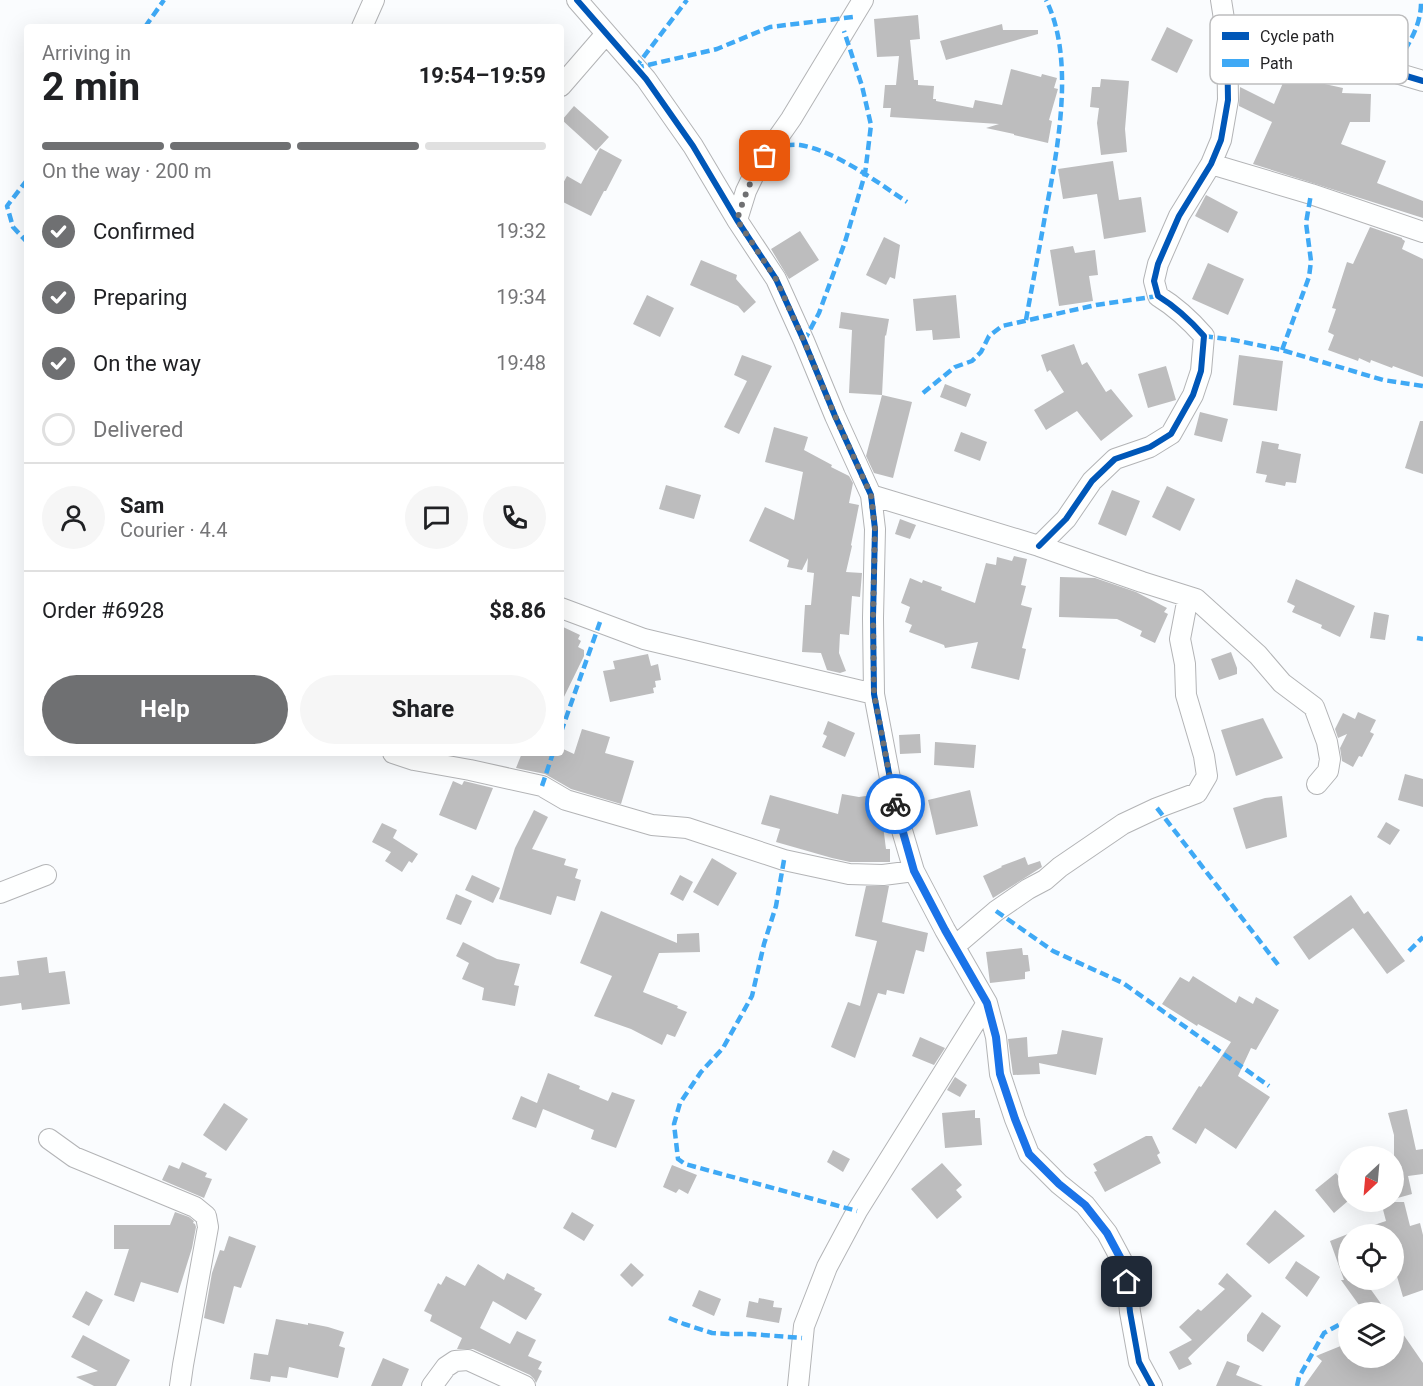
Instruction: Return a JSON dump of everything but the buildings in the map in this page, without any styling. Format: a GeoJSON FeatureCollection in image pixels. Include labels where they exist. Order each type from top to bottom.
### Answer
{"type":"FeatureCollection","features":[{"type":"Feature","properties":{"kind":"street"},"geometry":{"type":"LineString","coordinates":[[363,24],[374,0]]}},
{"type":"Feature","properties":{"kind":"street"},"geometry":{"type":"LineString","coordinates":[[577,0],[653,89],[693,146],[737,220],[776,279],[871,495],[875,529],[874,694],[896,810],[914,871],[987,1003],[996,1037],[1000,1074],[1029,1154],[1059,1184],[1085,1205],[1107,1233],[1122,1261],[1139,1362],[1152,1386]]}},
{"type":"Feature","properties":{"kind":"street"},"geometry":{"type":"LineString","coordinates":[[737,220],[746,191],[758,166],[791,119],[863,0]]}},
{"type":"Feature","properties":{"kind":"street"},"geometry":{"type":"LineString","coordinates":[[1221,0],[1223,15]]}},
{"type":"Feature","properties":{"kind":"street"},"geometry":{"type":"LineString","coordinates":[[564,83],[606,34]]}},
{"type":"Feature","properties":{"kind":"street"},"geometry":{"type":"LineString","coordinates":[[1408,77],[1423,81]]}},
{"type":"Feature","properties":{"kind":"street"},"geometry":{"type":"LineString","coordinates":[[1038,546],[1066,519],[1092,481],[1115,459],[1150,447],[1171,434],[1193,395],[1201,371],[1204,336],[1192,322],[1158,296],[1154,281],[1158,264],[1179,216],[1211,164],[1221,140],[1228,100],[1228,84]]}},
{"type":"Feature","properties":{"kind":"street"},"geometry":{"type":"LineString","coordinates":[[1211,164],[1311,194],[1423,232]]}},
{"type":"Feature","properties":{"kind":"street"},"geometry":{"type":"LineString","coordinates":[[871,495],[1038,546],[1196,599],[1258,655],[1282,683],[1314,707],[1327,742],[1330,759],[1328,771],[1317,784]]}},
{"type":"Feature","properties":{"kind":"street"},"geometry":{"type":"LineString","coordinates":[[955,946],[996,911],[1045,880],[1060,867],[1123,824],[1197,793],[1207,776],[1204,756],[1187,702],[1185,664],[1180,639],[1188,597]]}},
{"type":"Feature","properties":{"kind":"street"},"geometry":{"type":"LineString","coordinates":[[564,609],[644,639],[874,694]]}},
{"type":"Feature","properties":{"kind":"street"},"geometry":{"type":"LineString","coordinates":[[402,756],[542,786],[566,800],[652,825],[687,828],[784,860],[849,874],[883,875],[914,871]]}},
{"type":"Feature","properties":{"kind":"street"},"geometry":{"type":"LineString","coordinates":[[0,893],[46,875]]}},
{"type":"Feature","properties":{"kind":"street"},"geometry":{"type":"LineString","coordinates":[[798,1386],[804,1326],[827,1268],[857,1211],[987,1003]]}},
{"type":"Feature","properties":{"kind":"street"},"geometry":{"type":"LineString","coordinates":[[49,1139],[74,1157],[195,1207],[206,1216],[208,1227],[180,1386]]}},
{"type":"Feature","properties":{"kind":"street"},"geometry":{"type":"LineString","coordinates":[[432,1386],[446,1367],[455,1361],[468,1360],[525,1386]]}},
{"type":"Feature","properties":{"kind":"marked path"},"geometry":{"type":"LineString","coordinates":[[147,24],[164,0]]}},
{"type":"Feature","properties":{"kind":"marked path"},"geometry":{"type":"LineString","coordinates":[[635,68],[687,0]]}},
{"type":"Feature","properties":{"kind":"marked path"},"geometry":{"type":"LineString","coordinates":[[1026,320],[1054,164],[1061,106],[1060,50],[1055,24],[1046,0]]}},
{"type":"Feature","properties":{"kind":"marked path"},"geometry":{"type":"LineString","coordinates":[[1408,45],[1419,20],[1421,0]]}},
{"type":"Feature","properties":{"kind":"marked path"},"geometry":{"type":"LineString","coordinates":[[635,68],[717,49],[770,27],[853,17]]}},
{"type":"Feature","properties":{"kind":"marked path"},"geometry":{"type":"LineString","coordinates":[[804,341],[819,313],[845,242],[865,174],[871,125],[862,86],[844,31]]}},
{"type":"Feature","properties":{"kind":"marked path"},"geometry":{"type":"LineString","coordinates":[[772,146],[800,145],[814,148],[856,168],[907,202]]}},
{"type":"Feature","properties":{"kind":"marked path"},"geometry":{"type":"LineString","coordinates":[[24,184],[7,206],[13,227],[24,239]]}},
{"type":"Feature","properties":{"kind":"marked path"},"geometry":{"type":"LineString","coordinates":[[1282,350],[1309,277],[1311,261],[1306,223],[1311,194]]}},
{"type":"Feature","properties":{"kind":"marked path"},"geometry":{"type":"LineString","coordinates":[[923,393],[955,367],[972,361],[981,352],[989,336],[1002,326],[1096,305],[1158,296]]}},
{"type":"Feature","properties":{"kind":"marked path"},"geometry":{"type":"LineString","coordinates":[[1204,336],[1282,350],[1383,380],[1423,386]]}},
{"type":"Feature","properties":{"kind":"marked path"},"geometry":{"type":"LineString","coordinates":[[564,724],[600,622]]}},
{"type":"Feature","properties":{"kind":"marked path"},"geometry":{"type":"LineString","coordinates":[[1417,638],[1423,639]]}},
{"type":"Feature","properties":{"kind":"marked path"},"geometry":{"type":"LineString","coordinates":[[542,786],[552,756]]}},
{"type":"Feature","properties":{"kind":"marked path"},"geometry":{"type":"LineString","coordinates":[[1157,808],[1279,966]]}},
{"type":"Feature","properties":{"kind":"marked path"},"geometry":{"type":"LineString","coordinates":[[784,860],[776,906],[764,944],[752,996],[723,1048],[701,1072],[680,1103],[674,1124],[678,1159],[685,1164],[857,1211]]}},
{"type":"Feature","properties":{"kind":"marked path"},"geometry":{"type":"LineString","coordinates":[[996,911],[1053,951],[1123,983],[1269,1086]]}},
{"type":"Feature","properties":{"kind":"marked path"},"geometry":{"type":"LineString","coordinates":[[1409,951],[1423,937]]}},
{"type":"Feature","properties":{"kind":"marked path"},"geometry":{"type":"LineString","coordinates":[[669,1318],[712,1333],[802,1338]]}},
{"type":"Feature","properties":{"kind":"marked path"},"geometry":{"type":"LineString","coordinates":[[1297,1386],[1299,1377],[1324,1333],[1338,1325]]}},
{"type":"Feature","properties":{"kind":"cycle path"},"geometry":{"type":"LineString","coordinates":[[577,0],[646,79],[693,146],[737,220],[776,279],[871,495],[875,529],[874,694],[896,810],[914,871],[987,1003],[996,1037],[1000,1074],[1029,1154],[1059,1184],[1085,1205],[1107,1233],[1122,1261],[1139,1362],[1152,1386]]}},
{"type":"Feature","properties":{"kind":"cycle path"},"geometry":{"type":"LineString","coordinates":[[1408,77],[1423,81]]}},
{"type":"Feature","properties":{"kind":"cycle path"},"geometry":{"type":"LineString","coordinates":[[1039,546],[1066,519],[1092,481],[1115,459],[1150,447],[1171,434],[1193,395],[1201,371],[1204,336],[1182,314],[1158,296],[1154,281],[1158,264],[1179,216],[1211,164],[1221,140],[1228,100],[1228,84]]}},
{"type":"Feature","properties":{"kind":"way so far"},"geometry":{"type":"LineString","coordinates":[[765,156],[746,191],[737,220],[776,279],[871,495],[875,529],[874,694],[895,804]]}},
{"type":"Feature","properties":{"kind":"route"},"geometry":{"type":"LineString","coordinates":[[895,804],[914,871],[987,1003],[996,1037],[1000,1074],[1029,1154],[1059,1184],[1085,1205],[1107,1233],[1122,1261],[1127,1282]]}}]}
